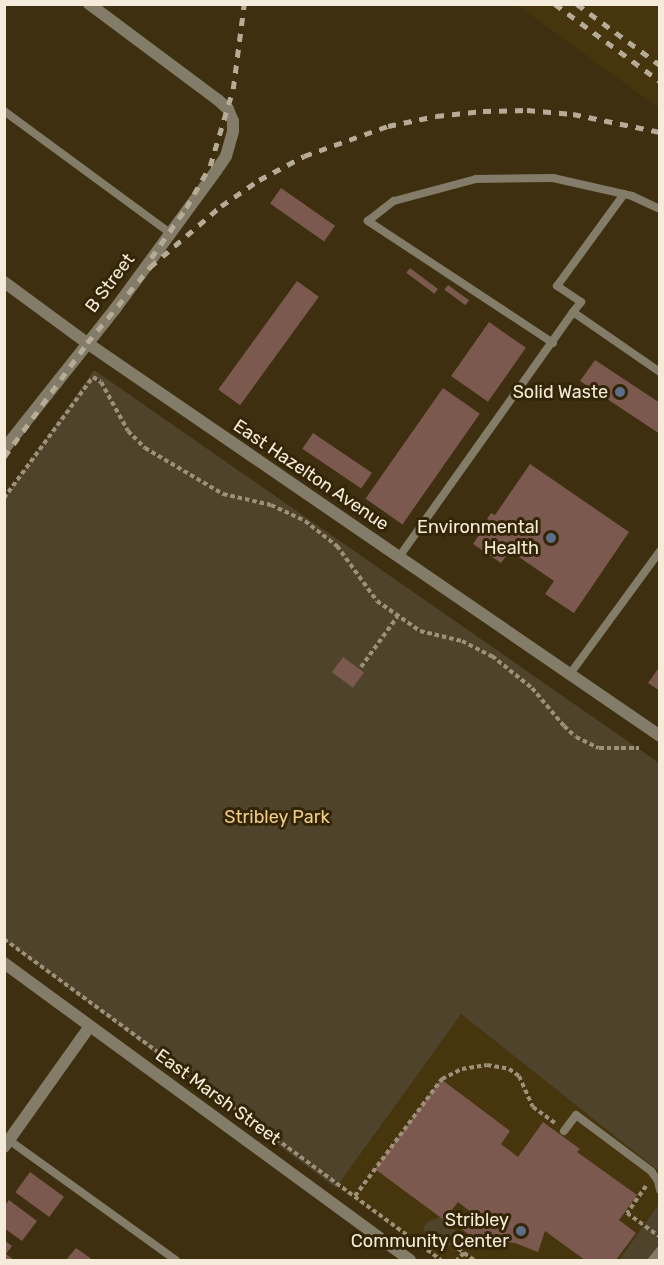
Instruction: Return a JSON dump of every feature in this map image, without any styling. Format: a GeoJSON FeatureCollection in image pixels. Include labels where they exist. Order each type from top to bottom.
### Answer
{"type":"FeatureCollection","features":[{"type":"Feature","properties":{"kind":"street","name":"B Street"},"geometry":{"type":"LineString","coordinates":[[5,447],[115,309],[226,156],[233,131],[233,121],[228,109],[218,100],[89,4]]}},
{"type":"Feature","properties":{"kind":"street","name":"East Hazelton Avenue"},"geometry":{"type":"LineString","coordinates":[[4,282],[87,343],[660,736]]}},
{"type":"Feature","properties":{"kind":"street","name":"East Marsh Street"},"geometry":{"type":"LineString","coordinates":[[4,963],[410,1260]]}},
{"type":"Feature","properties":{"kind":"street"},"geometry":{"type":"LineString","coordinates":[[6,1141],[90,1026]]}},
{"type":"Feature","properties":{"kind":"lane"},"geometry":{"type":"LineString","coordinates":[[4,111],[169,232]]}},
{"type":"Feature","properties":{"kind":"lane"},"geometry":{"type":"LineString","coordinates":[[553,343],[368,221],[394,201],[476,179],[553,178],[624,194],[660,209]]}},
{"type":"Feature","properties":{"kind":"lane"},"geometry":{"type":"LineString","coordinates":[[399,557],[581,302],[557,286],[624,194]]}},
{"type":"Feature","properties":{"kind":"lane"},"geometry":{"type":"LineString","coordinates":[[573,312],[660,372]]}},
{"type":"Feature","properties":{"kind":"lane"},"geometry":{"type":"LineString","coordinates":[[570,674],[660,551]]}},
{"type":"Feature","properties":{"kind":"lane"},"geometry":{"type":"LineString","coordinates":[[564,1131],[576,1115],[654,1175],[660,1190]]}},
{"type":"Feature","properties":{"kind":"lane"},"geometry":{"type":"LineString","coordinates":[[6,1141],[176,1260]]}},
{"type":"Feature","properties":{"kind":"lane"},"geometry":{"type":"LineString","coordinates":[[652,1260],[660,1250]]}},
{"type":"Feature","properties":{"kind":"path"},"geometry":{"type":"LineString","coordinates":[[4,498],[93,377],[101,382],[128,431],[140,444],[224,494],[288,511],[322,533],[337,546],[377,602],[420,631],[462,641],[492,656],[532,688],[564,726],[587,743],[611,749],[639,748]]}},
{"type":"Feature","properties":{"kind":"path"},"geometry":{"type":"LineString","coordinates":[[361,667],[397,617]]}},
{"type":"Feature","properties":{"kind":"path"},"geometry":{"type":"LineString","coordinates":[[4,939],[441,1260]]}},
{"type":"Feature","properties":{"kind":"path"},"geometry":{"type":"LineString","coordinates":[[355,1196],[441,1079],[462,1069],[487,1065],[509,1069],[519,1076],[533,1107],[564,1131]]}},
{"type":"Feature","properties":{"kind":"path"},"geometry":{"type":"LineString","coordinates":[[654,1175],[627,1214],[660,1237]]}},
{"type":"Feature","properties":{"kind":"path"},"geometry":{"type":"LineString","coordinates":[[452,1244],[474,1260]]}},
{"type":"Feature","properties":{"kind":"path"},"geometry":{"type":"LineString","coordinates":[[457,1260],[464,1253]]}},
{"type":"Feature","properties":{"kind":"shaded area"},"geometry":{"type":"Polygon","coordinates":[[[517,5],[659,5],[659,108],[517,5]]]}},
{"type":"Feature","properties":{"kind":"shaded area"},"geometry":{"type":"Polygon","coordinates":[[[461,1014],[659,1171],[659,1204],[619,1260],[439,1260],[336,1188],[461,1014]]]}},
{"type":"Feature","properties":{"kind":"green space","name":"Stribley Park"},"geometry":{"type":"Polygon","coordinates":[[[94,370],[659,763],[659,1171],[461,1014],[336,1188],[5,941],[4,498],[94,370]]]}},
{"type":"Feature","properties":{"kind":"green space"},"geometry":{"type":"Polygon","coordinates":[[[659,1204],[659,1260],[619,1260],[659,1204]]]}},
{"type":"Feature","properties":{"kind":"green space"},"geometry":{"type":"Polygon","coordinates":[[[440,1217],[456,1231],[456,1239],[451,1245],[442,1246],[432,1234],[423,1230],[426,1223],[440,1217]]]}},
{"type":"Feature","properties":{"kind":"building"},"geometry":{"type":"Polygon","coordinates":[[[281,188],[335,226],[324,241],[270,204],[281,188]]]}},
{"type":"Feature","properties":{"kind":"building"},"geometry":{"type":"Polygon","coordinates":[[[410,268],[438,289],[434,294],[406,273],[410,268]]]}},
{"type":"Feature","properties":{"kind":"building"},"geometry":{"type":"Polygon","coordinates":[[[297,281],[319,297],[240,405],[218,389],[297,281]]]}},
{"type":"Feature","properties":{"kind":"building"},"geometry":{"type":"Polygon","coordinates":[[[448,285],[469,300],[466,305],[444,290],[448,285]]]}},
{"type":"Feature","properties":{"kind":"building"},"geometry":{"type":"Polygon","coordinates":[[[489,322],[526,348],[488,402],[451,376],[489,322]]]}},
{"type":"Feature","properties":{"kind":"building","name":"Solid Waste"},"geometry":{"type":"Polygon","coordinates":[[[595,360],[660,403],[660,434],[580,381],[595,360]]]}},
{"type":"Feature","properties":{"kind":"building"},"geometry":{"type":"Polygon","coordinates":[[[443,388],[480,414],[402,524],[366,499],[443,388]]]}},
{"type":"Feature","properties":{"kind":"building"},"geometry":{"type":"Polygon","coordinates":[[[313,433],[372,473],[361,488],[302,449],[313,433]]]}},
{"type":"Feature","properties":{"kind":"building","name":"Environmental Health"},"geometry":{"type":"Polygon","coordinates":[[[530,464],[629,532],[574,613],[545,594],[554,581],[510,551],[501,563],[473,544],[491,513],[495,515],[530,464]]]}},
{"type":"Feature","properties":{"kind":"building"},"geometry":{"type":"Polygon","coordinates":[[[343,657],[364,672],[353,688],[332,672],[343,657]]]}},
{"type":"Feature","properties":{"kind":"building"},"geometry":{"type":"Polygon","coordinates":[[[660,666],[660,691],[648,683],[660,666]]]}},
{"type":"Feature","properties":{"kind":"building"},"geometry":{"type":"Polygon","coordinates":[[[441,1079],[510,1131],[501,1144],[518,1157],[543,1122],[580,1149],[577,1152],[637,1195],[619,1220],[636,1233],[616,1260],[585,1260],[545,1231],[538,1252],[515,1243],[504,1242],[489,1250],[459,1227],[471,1212],[458,1202],[444,1220],[375,1169],[441,1079]]]}},
{"type":"Feature","properties":{"kind":"building"},"geometry":{"type":"Polygon","coordinates":[[[30,1172],[64,1197],[49,1217],[15,1192],[30,1172]]]}},
{"type":"Feature","properties":{"kind":"building"},"geometry":{"type":"Polygon","coordinates":[[[9,1200],[37,1221],[22,1241],[4,1228],[4,1206],[9,1200]]]}},
{"type":"Feature","properties":{"kind":"building"},"geometry":{"type":"Polygon","coordinates":[[[4,1240],[12,1246],[6,1254],[14,1260],[4,1260],[4,1240]]]}},
{"type":"Feature","properties":{"kind":"building"},"geometry":{"type":"Polygon","coordinates":[[[76,1248],[93,1260],[66,1260],[76,1248]]]}},
{"type":"Feature","properties":{"kind":"railway"},"geometry":{"type":"LineString","coordinates":[[151,258],[186,208],[210,166],[233,89],[244,4]]}},
{"type":"Feature","properties":{"kind":"railway"},"geometry":{"type":"LineString","coordinates":[[555,4],[660,81]]}},
{"type":"Feature","properties":{"kind":"railway"},"geometry":{"type":"LineString","coordinates":[[577,4],[660,65]]}},
{"type":"Feature","properties":{"kind":"railway"},"geometry":{"type":"LineString","coordinates":[[4,457],[87,343],[150,267],[221,206],[259,180],[304,156],[388,126],[436,116],[483,111],[527,110],[573,114],[660,132]]}},
{"type":"Feature","properties":{"kind":"place","name":"Solid Waste"},"geometry":{"type":"Point","coordinates":[620,392]}},
{"type":"Feature","properties":{"kind":"place","name":"Environmental Health"},"geometry":{"type":"Point","coordinates":[551,538]}},
{"type":"Feature","properties":{"kind":"place","name":"Stribley Community Center"},"geometry":{"type":"Point","coordinates":[521,1231]}}]}
